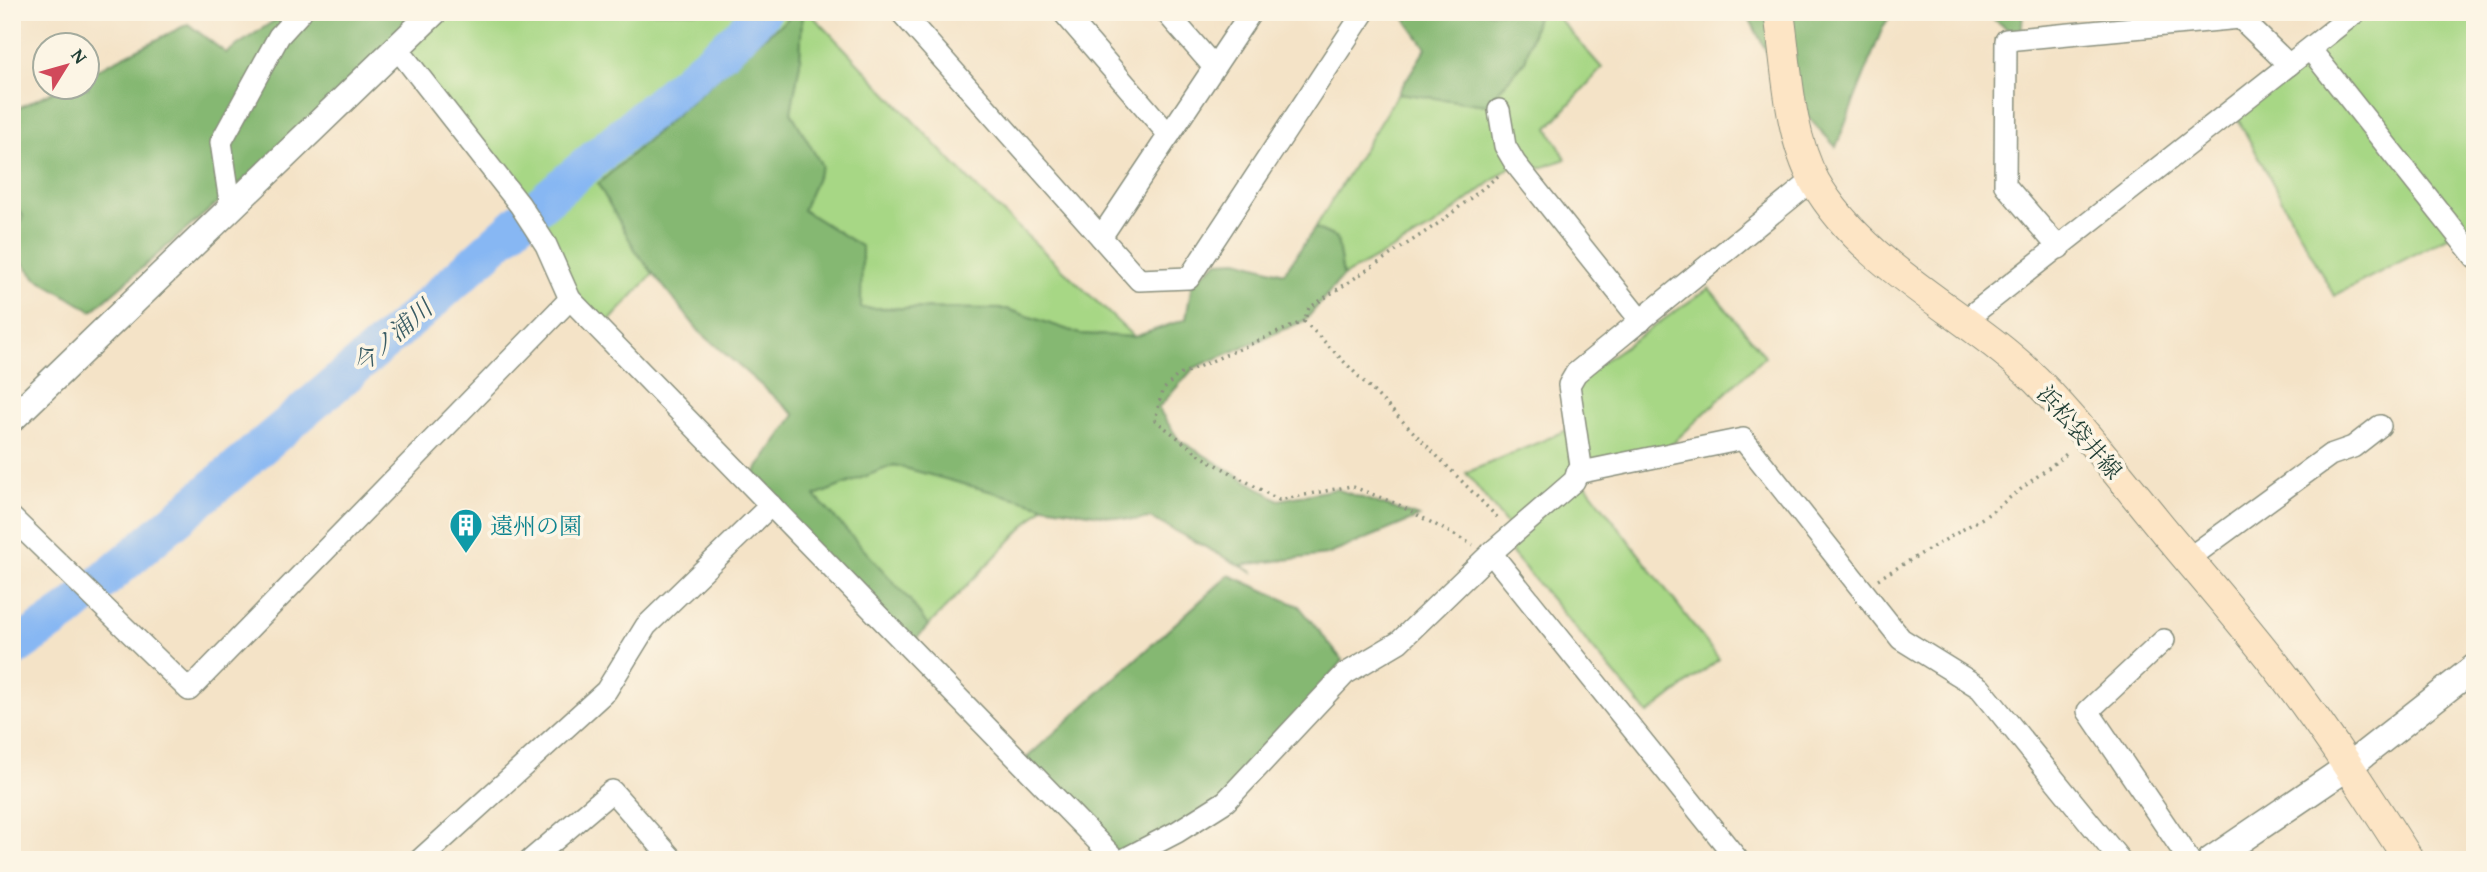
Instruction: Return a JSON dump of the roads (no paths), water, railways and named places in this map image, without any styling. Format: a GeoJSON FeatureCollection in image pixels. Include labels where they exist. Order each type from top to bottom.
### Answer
{"type":"FeatureCollection","features":[{"type":"Feature","properties":{"kind":"main road","name":"浜松袋井線"},"geometry":{"type":"LineString","coordinates":[[1779,12],[1793,110],[1801,144],[1814,179],[1853,233],[2035,380],[2088,438],[2286,678],[2349,766],[2409,860]]}},
{"type":"Feature","properties":{"kind":"street"},"geometry":{"type":"LineString","coordinates":[[230,209],[221,142],[279,36],[301,12]]}},
{"type":"Feature","properties":{"kind":"street"},"geometry":{"type":"LineString","coordinates":[[12,419],[434,12]]}},
{"type":"Feature","properties":{"kind":"street"},"geometry":{"type":"LineString","coordinates":[[901,12],[1139,280],[1189,278],[1364,12]]}},
{"type":"Feature","properties":{"kind":"street"},"geometry":{"type":"LineString","coordinates":[[1063,12],[1169,135]]}},
{"type":"Feature","properties":{"kind":"street"},"geometry":{"type":"LineString","coordinates":[[1166,12],[1214,67]]}},
{"type":"Feature","properties":{"kind":"street"},"geometry":{"type":"LineString","coordinates":[[1101,237],[1251,12]]}},
{"type":"Feature","properties":{"kind":"street"},"geometry":{"type":"LineString","coordinates":[[1964,321],[2356,12]]}},
{"type":"Feature","properties":{"kind":"street"},"geometry":{"type":"LineString","coordinates":[[2059,248],[2005,185],[2006,40],[2237,15],[2289,65]]}},
{"type":"Feature","properties":{"kind":"street"},"geometry":{"type":"LineString","coordinates":[[397,48],[520,205],[546,245],[570,299],[1116,860]]}},
{"type":"Feature","properties":{"kind":"street"},"geometry":{"type":"LineString","coordinates":[[2310,49],[2475,257]]}},
{"type":"Feature","properties":{"kind":"street"},"geometry":{"type":"LineString","coordinates":[[1499,110],[1505,146],[1515,163],[1641,320]]}},
{"type":"Feature","properties":{"kind":"street"},"geometry":{"type":"LineString","coordinates":[[1123,860],[1177,832],[1226,801],[1345,674],[1399,642],[1491,553],[1574,481],[1581,466],[1569,385],[1576,373],[1814,179]]}},
{"type":"Feature","properties":{"kind":"street"},"geometry":{"type":"LineString","coordinates":[[12,519],[190,690],[570,299]]}},
{"type":"Feature","properties":{"kind":"street"},"geometry":{"type":"LineString","coordinates":[[2188,559],[2329,455],[2353,447],[2380,426]]}},
{"type":"Feature","properties":{"kind":"street"},"geometry":{"type":"LineString","coordinates":[[1577,473],[1743,439],[1901,639],[1980,688],[2120,860]]}},
{"type":"Feature","properties":{"kind":"street"},"geometry":{"type":"LineString","coordinates":[[420,860],[606,691],[646,626],[771,505]]}},
{"type":"Feature","properties":{"kind":"street"},"geometry":{"type":"LineString","coordinates":[[1491,553],[1738,860]]}},
{"type":"Feature","properties":{"kind":"street"},"geometry":{"type":"LineString","coordinates":[[2164,640],[2088,711],[2189,860]]}},
{"type":"Feature","properties":{"kind":"street"},"geometry":{"type":"LineString","coordinates":[[2211,860],[2349,766],[2475,667]]}},
{"type":"Feature","properties":{"kind":"street"},"geometry":{"type":"LineString","coordinates":[[531,860],[611,791],[673,860]]}},
{"type":"Feature","properties":{"kind":"waterway","name":"今ノ浦川"},"geometry":{"type":"LineString","coordinates":[[12,650],[68,611],[418,314],[518,223],[735,40],[763,12]]}},
{"type":"Feature","properties":{"kind":"place","name":"遠州の園"},"geometry":{"type":"Point","coordinates":[466,555]}}]}
